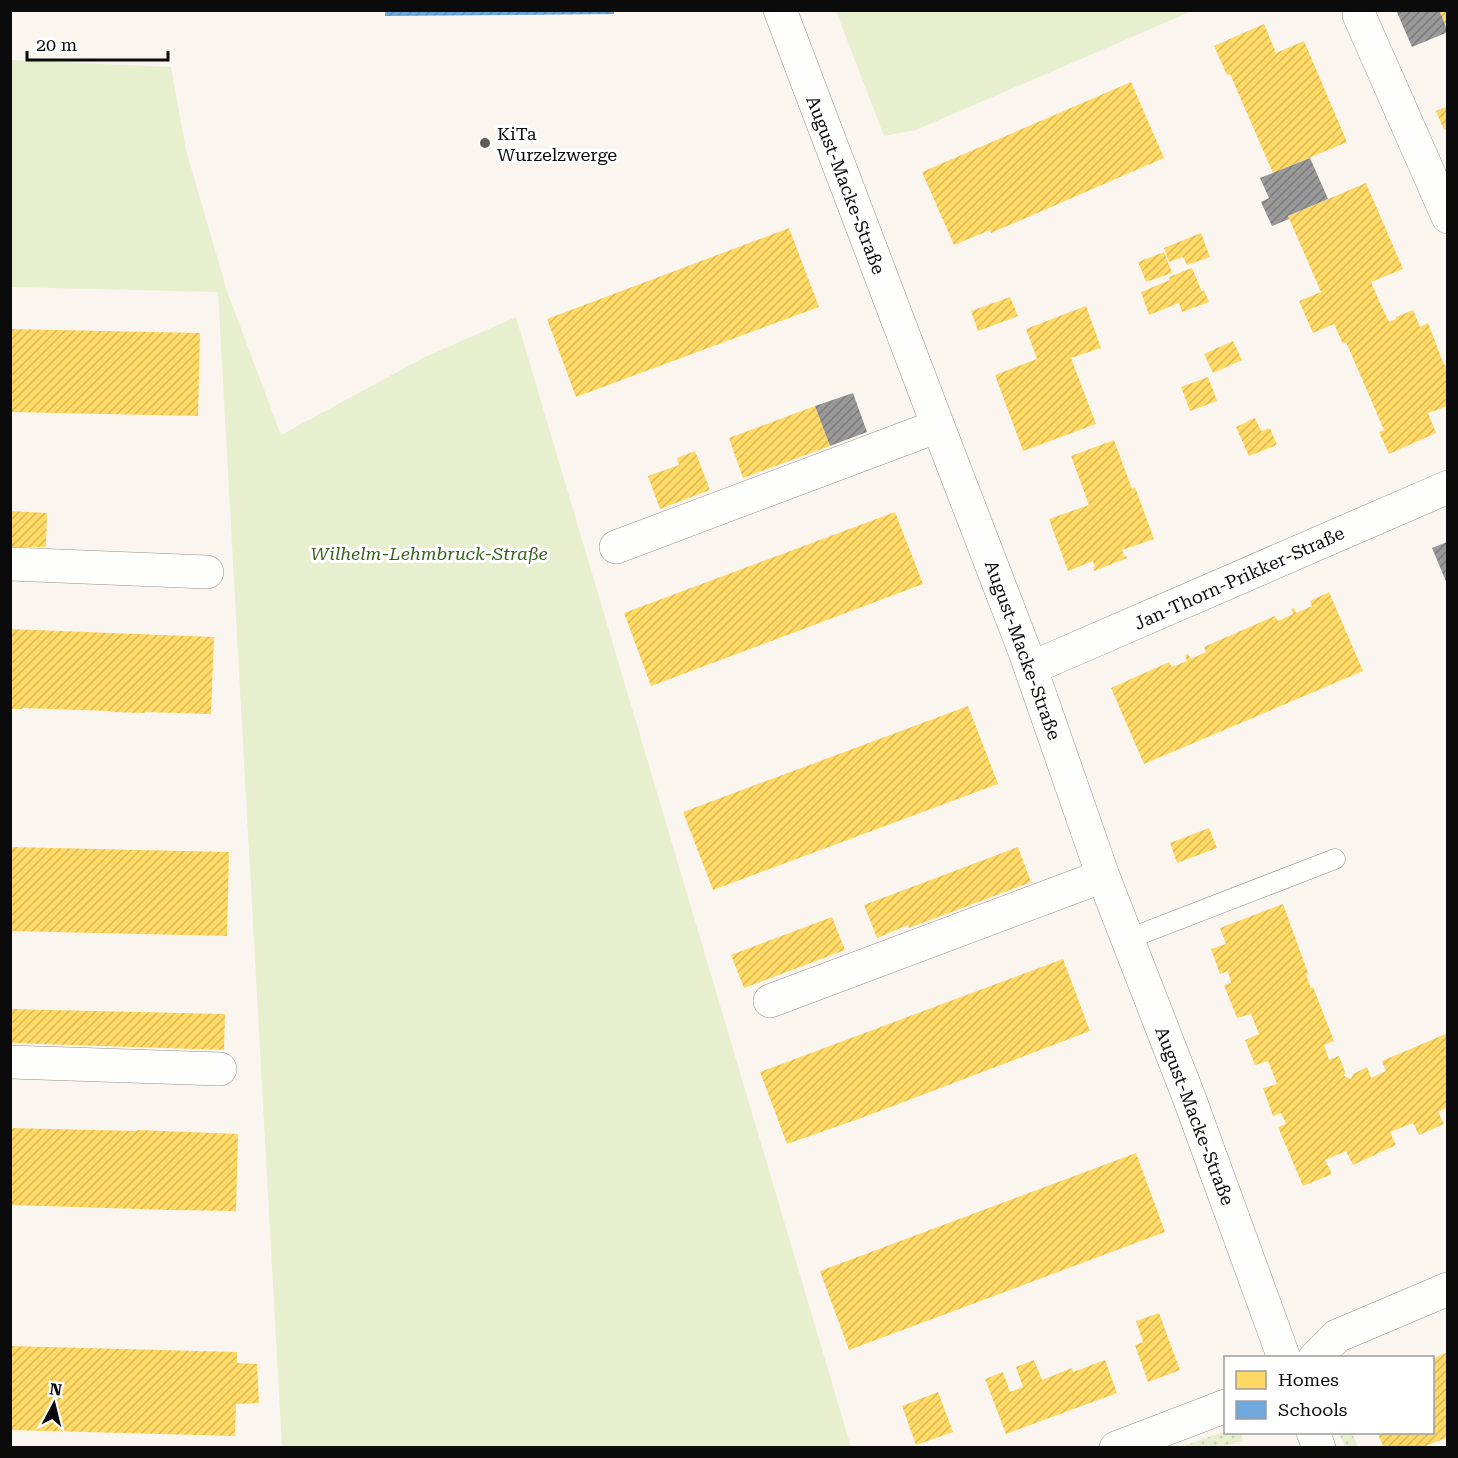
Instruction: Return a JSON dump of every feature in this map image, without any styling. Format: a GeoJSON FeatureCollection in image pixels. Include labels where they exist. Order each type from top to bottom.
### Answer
{"type":"FeatureCollection","features":[{"type":"Feature","properties":{"kind":"street","name":"August-Macke-Straße"},"geometry":{"type":"LineString","coordinates":[[780,10],[1031,668],[1103,876],[1194,1111],[1283,1356]]}},
{"type":"Feature","properties":{"kind":"street"},"geometry":{"type":"LineString","coordinates":[[1359,15],[1448,217]]}},
{"type":"Feature","properties":{"kind":"street"},"geometry":{"type":"LineString","coordinates":[[615,547],[938,426]]}},
{"type":"Feature","properties":{"kind":"street","name":"Jan-Thorn-Prikker-Straße"},"geometry":{"type":"LineString","coordinates":[[1031,668],[1448,487]]}},
{"type":"Feature","properties":{"kind":"street"},"geometry":{"type":"LineString","coordinates":[[10,564],[207,572]]}},
{"type":"Feature","properties":{"kind":"street"},"geometry":{"type":"LineString","coordinates":[[770,1001],[1103,876]]}},
{"type":"Feature","properties":{"kind":"street"},"geometry":{"type":"LineString","coordinates":[[10,1062],[220,1069]]}},
{"type":"Feature","properties":{"kind":"street"},"geometry":{"type":"LineString","coordinates":[[1318,1356],[1337,1336],[1448,1289]]}},
{"type":"Feature","properties":{"kind":"street"},"geometry":{"type":"LineString","coordinates":[[1116,1448],[1224,1407]]}},
{"type":"Feature","properties":{"kind":"lane"},"geometry":{"type":"LineString","coordinates":[[1128,939],[1335,859]]}},
{"type":"Feature","properties":{"kind":"green space"},"geometry":{"type":"Polygon","coordinates":[[[836,11],[1192,11],[916,130],[884,136],[836,11]]]}},
{"type":"Feature","properties":{"kind":"green space","name":"Wilhelm-Lehmbruck-Straße"},"geometry":{"type":"Polygon","coordinates":[[[11,60],[171,67],[186,150],[227,291],[281,435],[425,357],[516,317],[851,1447],[282,1447],[218,292],[11,287],[11,60]]]}},
{"type":"Feature","properties":{"kind":"green space"},"geometry":{"type":"Polygon","coordinates":[[[1224,1431],[1224,1434],[1241,1434],[1243,1440],[1223,1447],[1181,1447],[1224,1431]]]}},
{"type":"Feature","properties":{"kind":"green space"},"geometry":{"type":"Polygon","coordinates":[[[1339,1434],[1352,1434],[1358,1447],[1345,1447],[1339,1434]]]}},
{"type":"Feature","properties":{"kind":"building: Homes"},"geometry":{"type":"Polygon","coordinates":[[[1439,10],[1448,10],[1448,32],[1440,14],[1439,10]]]}},
{"type":"Feature","properties":{"kind":"building: Homes"},"geometry":{"type":"Polygon","coordinates":[[[1264,24],[1276,53],[1304,41],[1347,142],[1273,173],[1230,74],[1227,75],[1214,46],[1264,24]]]}},
{"type":"Feature","properties":{"kind":"building: Homes"},"geometry":{"type":"Polygon","coordinates":[[[1131,82],[1164,158],[991,233],[990,230],[954,245],[922,172],[1131,82]]]}},
{"type":"Feature","properties":{"kind":"building: Homes"},"geometry":{"type":"Polygon","coordinates":[[[1448,106],[1448,128],[1444,130],[1436,111],[1448,106]]]}},
{"type":"Feature","properties":{"kind":"building: Homes"},"geometry":{"type":"Polygon","coordinates":[[[1366,183],[1403,269],[1371,282],[1380,303],[1389,322],[1413,310],[1420,327],[1428,323],[1444,365],[1448,369],[1448,386],[1446,387],[1448,406],[1428,413],[1436,433],[1389,454],[1379,432],[1384,430],[1346,342],[1343,344],[1334,324],[1313,333],[1299,301],[1321,292],[1288,216],[1366,183]]]}},
{"type":"Feature","properties":{"kind":"building: Homes"},"geometry":{"type":"Polygon","coordinates":[[[789,228],[819,307],[576,397],[547,319],[789,228]]]}},
{"type":"Feature","properties":{"kind":"building: Homes"},"geometry":{"type":"Polygon","coordinates":[[[1201,233],[1210,257],[1187,265],[1183,257],[1169,262],[1164,248],[1201,233]]]}},
{"type":"Feature","properties":{"kind":"building: Homes"},"geometry":{"type":"Polygon","coordinates":[[[1164,252],[1172,273],[1146,282],[1138,262],[1164,252]]]}},
{"type":"Feature","properties":{"kind":"building: Homes"},"geometry":{"type":"Polygon","coordinates":[[[1192,268],[1209,302],[1182,312],[1179,303],[1149,315],[1141,292],[1192,268]]]}},
{"type":"Feature","properties":{"kind":"building: Homes"},"geometry":{"type":"Polygon","coordinates":[[[1010,297],[1018,316],[978,331],[971,311],[1010,297]]]}},
{"type":"Feature","properties":{"kind":"building: Homes"},"geometry":{"type":"Polygon","coordinates":[[[1086,306],[1101,348],[1071,358],[1096,424],[1023,451],[995,375],[1037,359],[1026,329],[1086,306]]]}},
{"type":"Feature","properties":{"kind":"building: Homes"},"geometry":{"type":"Polygon","coordinates":[[[10,329],[200,333],[198,416],[10,412],[10,329]]]}},
{"type":"Feature","properties":{"kind":"building: Homes"},"geometry":{"type":"Polygon","coordinates":[[[1233,341],[1242,360],[1213,373],[1204,354],[1233,341]]]}},
{"type":"Feature","properties":{"kind":"building: Homes"},"geometry":{"type":"Polygon","coordinates":[[[1208,377],[1217,401],[1190,411],[1181,387],[1208,377]]]}},
{"type":"Feature","properties":{"kind":"building: Homes"},"geometry":{"type":"Polygon","coordinates":[[[815,406],[830,446],[743,478],[729,438],[815,406]]]}},
{"type":"Feature","properties":{"kind":"building: Homes"},"geometry":{"type":"Polygon","coordinates":[[[1255,418],[1261,431],[1270,428],[1277,445],[1249,456],[1236,427],[1255,418]]]}},
{"type":"Feature","properties":{"kind":"building: Homes"},"geometry":{"type":"Polygon","coordinates":[[[1114,440],[1132,489],[1135,487],[1154,539],[1122,550],[1127,558],[1094,571],[1093,561],[1068,571],[1049,519],[1089,505],[1071,456],[1114,440]]]}},
{"type":"Feature","properties":{"kind":"building: Homes"},"geometry":{"type":"Polygon","coordinates":[[[695,451],[710,490],[660,509],[648,476],[679,465],[677,458],[695,451]]]}},
{"type":"Feature","properties":{"kind":"building: Homes"},"geometry":{"type":"Polygon","coordinates":[[[10,511],[47,513],[46,547],[10,547],[10,511]]]}},
{"type":"Feature","properties":{"kind":"building: Homes"},"geometry":{"type":"Polygon","coordinates":[[[895,512],[923,584],[651,686],[624,613],[895,512]]]}},
{"type":"Feature","properties":{"kind":"building: Homes"},"geometry":{"type":"Polygon","coordinates":[[[1329,592],[1363,671],[1144,764],[1111,688],[1169,662],[1172,667],[1187,661],[1185,656],[1187,654],[1191,659],[1206,652],[1204,647],[1275,616],[1278,621],[1293,614],[1291,609],[1294,608],[1296,613],[1312,606],[1310,601],[1329,592]]]}},
{"type":"Feature","properties":{"kind":"building: Homes"},"geometry":{"type":"Polygon","coordinates":[[[10,629],[214,637],[211,714],[10,709],[10,629]]]}},
{"type":"Feature","properties":{"kind":"building: Homes"},"geometry":{"type":"Polygon","coordinates":[[[968,706],[998,784],[713,890],[683,812],[968,706]]]}},
{"type":"Feature","properties":{"kind":"building: Homes"},"geometry":{"type":"Polygon","coordinates":[[[1209,828],[1217,848],[1177,863],[1170,843],[1209,828]]]}},
{"type":"Feature","properties":{"kind":"building: Homes"},"geometry":{"type":"Polygon","coordinates":[[[10,847],[229,852],[227,936],[10,931],[10,847]]]}},
{"type":"Feature","properties":{"kind":"building: Homes"},"geometry":{"type":"Polygon","coordinates":[[[1018,847],[1031,882],[877,938],[864,905],[1018,847]]]}},
{"type":"Feature","properties":{"kind":"building: Homes"},"geometry":{"type":"Polygon","coordinates":[[[1283,904],[1308,973],[1306,975],[1334,1041],[1324,1045],[1329,1060],[1339,1056],[1345,1072],[1344,1076],[1351,1079],[1353,1074],[1367,1067],[1371,1078],[1386,1071],[1382,1061],[1448,1033],[1448,1107],[1438,1112],[1444,1124],[1419,1135],[1413,1123],[1390,1132],[1396,1145],[1353,1165],[1346,1151],[1325,1160],[1332,1174],[1303,1186],[1278,1127],[1286,1124],[1281,1113],[1273,1116],[1263,1088],[1277,1084],[1268,1061],[1255,1065],[1245,1040],[1259,1034],[1251,1014],[1237,1018],[1224,985],[1231,983],[1228,971],[1220,974],[1211,949],[1226,944],[1220,928],[1283,904]]]}},
{"type":"Feature","properties":{"kind":"building: Homes"},"geometry":{"type":"Polygon","coordinates":[[[832,917],[845,950],[744,988],[731,955],[832,917]]]}},
{"type":"Feature","properties":{"kind":"building: Homes"},"geometry":{"type":"Polygon","coordinates":[[[1063,959],[1090,1031],[787,1144],[760,1072],[1063,959]]]}},
{"type":"Feature","properties":{"kind":"building: Homes"},"geometry":{"type":"Polygon","coordinates":[[[10,1009],[225,1014],[224,1050],[10,1043],[10,1009]]]}},
{"type":"Feature","properties":{"kind":"building: Homes"},"geometry":{"type":"Polygon","coordinates":[[[10,1128],[238,1134],[236,1211],[10,1205],[10,1128]]]}},
{"type":"Feature","properties":{"kind":"building: Homes"},"geometry":{"type":"Polygon","coordinates":[[[1136,1153],[1165,1232],[849,1350],[820,1271],[1136,1153]]]}},
{"type":"Feature","properties":{"kind":"building: Homes"},"geometry":{"type":"Polygon","coordinates":[[[1159,1313],[1180,1370],[1148,1382],[1135,1345],[1143,1342],[1136,1321],[1159,1313]]]}},
{"type":"Feature","properties":{"kind":"building: Homes"},"geometry":{"type":"Polygon","coordinates":[[[10,1346],[237,1352],[237,1363],[257,1364],[259,1403],[236,1404],[235,1436],[10,1430],[10,1346]]]}},
{"type":"Feature","properties":{"kind":"building: Homes"},"geometry":{"type":"Polygon","coordinates":[[[1448,1352],[1448,1437],[1421,1448],[1384,1448],[1378,1434],[1434,1434],[1434,1358],[1448,1352]]]}},
{"type":"Feature","properties":{"kind":"building: Homes"},"geometry":{"type":"Polygon","coordinates":[[[1034,1360],[1042,1380],[1072,1368],[1073,1372],[1105,1360],[1117,1393],[1006,1434],[985,1379],[1003,1372],[1010,1392],[1023,1387],[1016,1367],[1034,1360]]]}},
{"type":"Feature","properties":{"kind":"building: Homes"},"geometry":{"type":"Polygon","coordinates":[[[938,1392],[953,1432],[916,1445],[902,1406],[938,1392]]]}},
{"type":"Feature","properties":{"kind":"building: Schools"},"geometry":{"type":"Polygon","coordinates":[[[385,10],[614,10],[614,14],[385,16],[385,10]]]}},
{"type":"Feature","properties":{"kind":"building: Industry"},"geometry":{"type":"Polygon","coordinates":[[[1396,10],[1439,10],[1448,32],[1412,47],[1396,10]]]}},
{"type":"Feature","properties":{"kind":"building: Industry"},"geometry":{"type":"Polygon","coordinates":[[[1310,158],[1328,199],[1288,216],[1289,219],[1272,226],[1261,202],[1269,198],[1260,178],[1310,158]]]}},
{"type":"Feature","properties":{"kind":"building: Industry"},"geometry":{"type":"Polygon","coordinates":[[[853,393],[867,432],[830,446],[815,406],[853,393]]]}},
{"type":"Feature","properties":{"kind":"building: Industry"},"geometry":{"type":"Polygon","coordinates":[[[1447,542],[1447,584],[1432,548],[1447,542]]]}},
{"type":"Feature","properties":{"kind":"place","name":"KiTa Wurzelzwerge"},"geometry":{"type":"Point","coordinates":[485,143]}}]}
